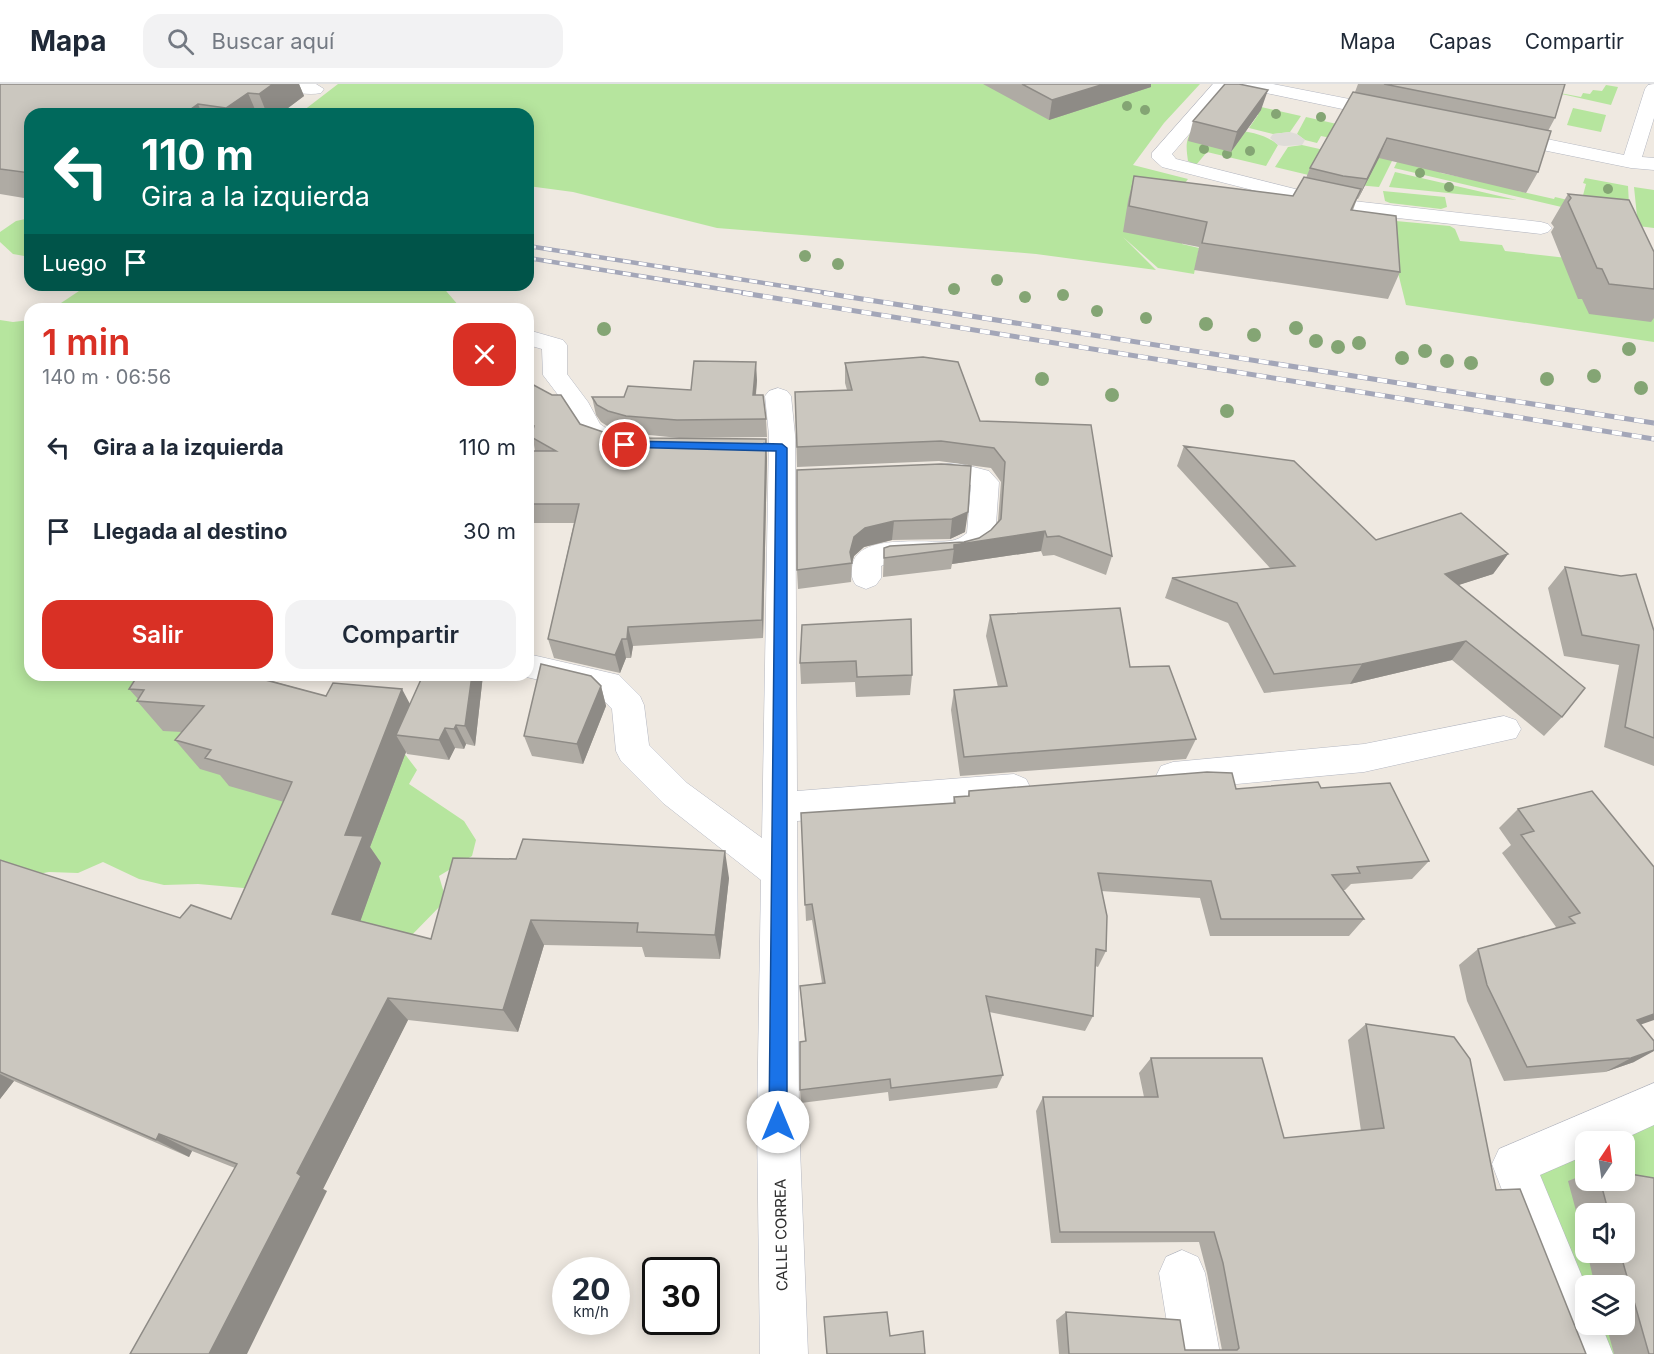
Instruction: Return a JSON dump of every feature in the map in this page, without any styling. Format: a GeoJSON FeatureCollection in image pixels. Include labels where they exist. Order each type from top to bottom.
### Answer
{"type":"FeatureCollection","features":[{"type":"Feature","properties":{"kind":"street"},"geometry":{"type":"LineString","coordinates":[[277,84],[315,89]]}},
{"type":"Feature","properties":{"kind":"street"},"geometry":{"type":"LineString","coordinates":[[1222,84],[1162,153],[1162,158],[1169,163],[1335,205],[1541,228]]}},
{"type":"Feature","properties":{"kind":"street"},"geometry":{"type":"LineString","coordinates":[[1247,84],[1409,117]]}},
{"type":"Feature","properties":{"kind":"street"},"geometry":{"type":"LineString","coordinates":[[1631,162],[1654,89]]}},
{"type":"Feature","properties":{"kind":"street"},"geometry":{"type":"LineString","coordinates":[[1491,133],[1631,162],[1654,164]]}},
{"type":"Feature","properties":{"kind":"street"},"geometry":{"type":"LineString","coordinates":[[534,339],[555,345],[554,354],[557,365],[555,375],[595,436],[618,444],[655,447]]}},
{"type":"Feature","properties":{"kind":"street","name":"CALLE CORREA"},"geometry":{"type":"LineString","coordinates":[[778,396],[782,463],[778,1122],[784,1354]]}},
{"type":"Feature","properties":{"kind":"street"},"geometry":{"type":"LineString","coordinates":[[866,578],[867,561],[877,554],[955,552],[969,548],[981,538],[985,482],[979,475],[948,472],[905,473]]}},
{"type":"Feature","properties":{"kind":"street"},"geometry":{"type":"LineString","coordinates":[[534,667],[608,684],[628,705],[633,751],[675,793],[779,872]]}},
{"type":"Feature","properties":{"kind":"street"},"geometry":{"type":"LineString","coordinates":[[1137,779],[1364,758],[1504,729]]}},
{"type":"Feature","properties":{"kind":"street"},"geometry":{"type":"LineString","coordinates":[[780,807],[1042,786]]}},
{"type":"Feature","properties":{"kind":"street"},"geometry":{"type":"LineString","coordinates":[[1589,1354],[1514,1164],[1654,1104]]}},
{"type":"Feature","properties":{"kind":"street"},"geometry":{"type":"LineString","coordinates":[[1182,1274],[1196,1354]]}},
{"type":"Feature","properties":{"kind":"green space"},"geometry":{"type":"Polygon","coordinates":[[[338,84],[1200,84],[1164,123],[1133,165],[1188,179],[1181,188],[1182,244],[1199,248],[1194,274],[1158,268],[1123,237],[1156,270],[1036,254],[717,228],[573,192],[534,187],[534,108],[307,108],[338,84]]]}},
{"type":"Feature","properties":{"kind":"green space"},"geometry":{"type":"Polygon","coordinates":[[[1606,85],[1618,87],[1611,105],[1539,89],[1581,97],[1583,93],[1590,94],[1593,90],[1602,91],[1606,85]]]}},
{"type":"Feature","properties":{"kind":"green space"},"geometry":{"type":"Polygon","coordinates":[[[1248,104],[1301,116],[1290,132],[1273,134],[1249,128],[1258,115],[1248,104]]]}},
{"type":"Feature","properties":{"kind":"green space"},"geometry":{"type":"Polygon","coordinates":[[[1573,108],[1606,115],[1601,132],[1567,125],[1573,108]]]}},
{"type":"Feature","properties":{"kind":"green space"},"geometry":{"type":"Polygon","coordinates":[[[1306,117],[1403,139],[1379,187],[1346,184],[1275,167],[1288,147],[1302,145],[1324,150],[1331,138],[1321,136],[1317,143],[1305,140],[1297,134],[1306,117]]]}},
{"type":"Feature","properties":{"kind":"green space"},"geometry":{"type":"Polygon","coordinates":[[[1194,128],[1249,132],[1270,139],[1278,145],[1266,166],[1207,152],[1196,165],[1188,161],[1187,151],[1187,143],[1194,128]]]}},
{"type":"Feature","properties":{"kind":"green space"},"geometry":{"type":"Polygon","coordinates":[[[1408,140],[1441,173],[1554,199],[1555,197],[1581,203],[1586,184],[1583,183],[1585,178],[1628,186],[1630,223],[1394,168],[1408,140]]]}},
{"type":"Feature","properties":{"kind":"green space"},"geometry":{"type":"Polygon","coordinates":[[[1395,172],[1517,200],[1389,187],[1395,172]]]}},
{"type":"Feature","properties":{"kind":"green space"},"geometry":{"type":"Polygon","coordinates":[[[1634,187],[1654,190],[1654,228],[1638,226],[1634,187]]]}},
{"type":"Feature","properties":{"kind":"green space"},"geometry":{"type":"Polygon","coordinates":[[[1383,191],[1445,197],[1447,207],[1441,209],[1390,203],[1385,201],[1383,191]]]}},
{"type":"Feature","properties":{"kind":"green space"},"geometry":{"type":"Polygon","coordinates":[[[24,219],[24,256],[13,254],[0,242],[0,232],[16,221],[24,219]]]}},
{"type":"Feature","properties":{"kind":"green space"},"geometry":{"type":"Polygon","coordinates":[[[1385,220],[1450,226],[1455,229],[1460,241],[1502,245],[1505,251],[1567,258],[1654,299],[1654,342],[1406,305],[1385,220]]]}},
{"type":"Feature","properties":{"kind":"green space"},"geometry":{"type":"Polygon","coordinates":[[[79,291],[446,291],[456,303],[61,303],[79,291]]]}},
{"type":"Feature","properties":{"kind":"green space"},"geometry":{"type":"Polygon","coordinates":[[[0,320],[24,321],[24,681],[185,681],[218,734],[404,753],[417,770],[409,784],[464,821],[476,840],[472,856],[439,876],[446,900],[407,940],[255,889],[198,884],[164,885],[139,879],[103,862],[78,873],[49,872],[27,876],[0,873],[0,320]]]}},
{"type":"Feature","properties":{"kind":"green space"},"geometry":{"type":"Polygon","coordinates":[[[1654,1121],[1654,1354],[1598,1354],[1591,1335],[1635,1335],[1635,1275],[1580,1275],[1530,1174],[1575,1154],[1575,1191],[1635,1191],[1635,1131],[1630,1131],[1654,1121]]]}},
{"type":"Feature","properties":{"kind":"shaded area"},"geometry":{"type":"Polygon","coordinates":[[[1290,132],[1305,140],[1302,145],[1278,145],[1270,138],[1273,134],[1290,132]]]}},
{"type":"Feature","properties":{"kind":"building"},"geometry":{"type":"Polygon","coordinates":[[[0,84],[273,84],[259,94],[248,93],[226,108],[198,104],[192,108],[24,108],[24,172],[0,169],[0,84]]]}},
{"type":"Feature","properties":{"kind":"building"},"geometry":{"type":"Polygon","coordinates":[[[1022,84],[1104,84],[1052,100],[1022,84]]]}},
{"type":"Feature","properties":{"kind":"building"},"geometry":{"type":"Polygon","coordinates":[[[1225,84],[1239,84],[1268,90],[1237,132],[1193,121],[1225,84]]]}},
{"type":"Feature","properties":{"kind":"building"},"geometry":{"type":"Polygon","coordinates":[[[1384,84],[1565,84],[1555,118],[1384,84]]]}},
{"type":"Feature","properties":{"kind":"building"},"geometry":{"type":"Polygon","coordinates":[[[1353,92],[1551,131],[1538,172],[1387,138],[1367,179],[1310,168],[1353,92]]]}},
{"type":"Feature","properties":{"kind":"building"},"geometry":{"type":"Polygon","coordinates":[[[1134,176],[1293,196],[1304,177],[1361,189],[1351,210],[1396,216],[1400,272],[1202,243],[1207,222],[1129,206],[1134,176]]]}},
{"type":"Feature","properties":{"kind":"building"},"geometry":{"type":"Polygon","coordinates":[[[1568,194],[1629,200],[1654,252],[1654,289],[1609,284],[1602,269],[1597,268],[1568,202],[1571,198],[1568,194]]]}},
{"type":"Feature","properties":{"kind":"building"},"geometry":{"type":"Polygon","coordinates":[[[923,357],[958,362],[980,421],[1091,425],[1112,556],[1059,536],[1047,537],[1045,531],[954,545],[954,549],[884,558],[884,548],[890,546],[964,542],[979,538],[991,530],[1001,519],[1005,462],[994,448],[941,441],[797,447],[795,392],[852,390],[845,363],[923,357]]]}},
{"type":"Feature","properties":{"kind":"building"},"geometry":{"type":"Polygon","coordinates":[[[694,361],[756,362],[753,395],[763,395],[766,419],[677,420],[626,416],[597,405],[592,397],[624,397],[628,386],[691,390],[694,361]]]}},
{"type":"Feature","properties":{"kind":"building"},"geometry":{"type":"Polygon","coordinates":[[[534,385],[552,395],[561,395],[580,424],[606,433],[643,438],[766,439],[762,620],[628,627],[627,639],[622,639],[615,655],[548,639],[579,504],[534,504],[534,451],[556,451],[534,439],[534,385]]]}},
{"type":"Feature","properties":{"kind":"building"},"geometry":{"type":"Polygon","coordinates":[[[1184,446],[1294,461],[1376,540],[1461,513],[1508,554],[1445,574],[1585,688],[1562,717],[1466,641],[1362,664],[1274,674],[1237,603],[1172,578],[1295,566],[1184,446]]]}},
{"type":"Feature","properties":{"kind":"building"},"geometry":{"type":"Polygon","coordinates":[[[941,464],[971,466],[968,512],[952,519],[894,521],[865,528],[854,537],[850,552],[852,563],[797,570],[797,470],[941,464]]]}},
{"type":"Feature","properties":{"kind":"building"},"geometry":{"type":"Polygon","coordinates":[[[1565,567],[1621,576],[1636,574],[1654,631],[1654,738],[1625,727],[1639,645],[1582,635],[1565,567]]]}},
{"type":"Feature","properties":{"kind":"building"},"geometry":{"type":"Polygon","coordinates":[[[1120,608],[1130,667],[1169,666],[1196,739],[964,757],[954,690],[1007,686],[990,615],[1120,608]]]}},
{"type":"Feature","properties":{"kind":"building"},"geometry":{"type":"Polygon","coordinates":[[[911,619],[912,675],[857,677],[856,661],[800,663],[802,625],[911,619]]]}},
{"type":"Feature","properties":{"kind":"building"},"geometry":{"type":"Polygon","coordinates":[[[541,664],[591,676],[601,686],[577,744],[524,736],[541,664]]]}},
{"type":"Feature","properties":{"kind":"building"},"geometry":{"type":"Polygon","coordinates":[[[134,681],[270,681],[326,696],[333,683],[402,689],[345,835],[363,836],[332,914],[431,939],[453,858],[516,859],[523,839],[725,851],[715,935],[637,932],[638,923],[531,920],[503,1010],[388,998],[297,1173],[301,1176],[209,1354],[130,1354],[237,1164],[159,1134],[156,1140],[0,1072],[0,860],[180,918],[191,905],[231,919],[292,782],[205,758],[211,750],[175,740],[204,706],[137,701],[144,690],[129,689],[134,681]]]}},
{"type":"Feature","properties":{"kind":"building"},"geometry":{"type":"Polygon","coordinates":[[[420,681],[471,681],[465,726],[456,725],[454,729],[445,728],[439,740],[396,735],[420,681]]]}},
{"type":"Feature","properties":{"kind":"building"},"geometry":{"type":"Polygon","coordinates":[[[1207,772],[1232,773],[1236,789],[1318,782],[1321,788],[1390,783],[1429,861],[1357,867],[1360,873],[1332,875],[1364,919],[1221,919],[1211,881],[1098,873],[1107,916],[1106,951],[1096,949],[1093,1016],[986,996],[1003,1075],[891,1088],[890,1079],[800,1090],[800,1042],[806,1041],[800,986],[825,983],[812,904],[805,905],[801,813],[955,803],[954,797],[969,796],[969,791],[1207,772]]]}},
{"type":"Feature","properties":{"kind":"building"},"geometry":{"type":"Polygon","coordinates":[[[1592,791],[1654,867],[1654,1014],[1637,1020],[1654,1041],[1654,1050],[1631,1058],[1527,1067],[1487,985],[1478,949],[1575,923],[1569,917],[1580,913],[1521,835],[1534,831],[1518,809],[1592,791]]]}},
{"type":"Feature","properties":{"kind":"building"},"geometry":{"type":"Polygon","coordinates":[[[1366,1024],[1454,1037],[1470,1059],[1496,1190],[1520,1189],[1575,1326],[1575,1335],[1578,1335],[1586,1354],[1069,1354],[1066,1312],[1180,1320],[1185,1350],[1237,1350],[1239,1348],[1223,1263],[1214,1232],[1060,1232],[1043,1097],[1158,1097],[1151,1058],[1262,1058],[1284,1138],[1384,1128],[1366,1024]]]}},
{"type":"Feature","properties":{"kind":"building"},"geometry":{"type":"Polygon","coordinates":[[[1635,1175],[1654,1178],[1654,1354],[1649,1354],[1635,1305],[1635,1275],[1627,1275],[1623,1263],[1635,1263],[1635,1203],[1606,1203],[1603,1191],[1635,1191],[1635,1175]]]}},
{"type":"Feature","properties":{"kind":"building"},"geometry":{"type":"Polygon","coordinates":[[[887,1312],[890,1336],[923,1331],[925,1354],[827,1354],[824,1317],[887,1312]]]}},
{"type":"Feature","properties":{"kind":"railway"},"geometry":{"type":"LineString","coordinates":[[534,247],[834,294]]}},
{"type":"Feature","properties":{"kind":"railway"},"geometry":{"type":"LineString","coordinates":[[534,259],[752,294]]}},
{"type":"Feature","properties":{"kind":"railway"},"geometry":{"type":"LineString","coordinates":[[743,293],[1654,439]]}},
{"type":"Feature","properties":{"kind":"railway"},"geometry":{"type":"LineString","coordinates":[[824,293],[1654,423]]}},
{"type":"Feature","properties":{"kind":"route"},"geometry":{"type":"LineString","coordinates":[[625,445],[782,448],[778,1122]]}}]}
